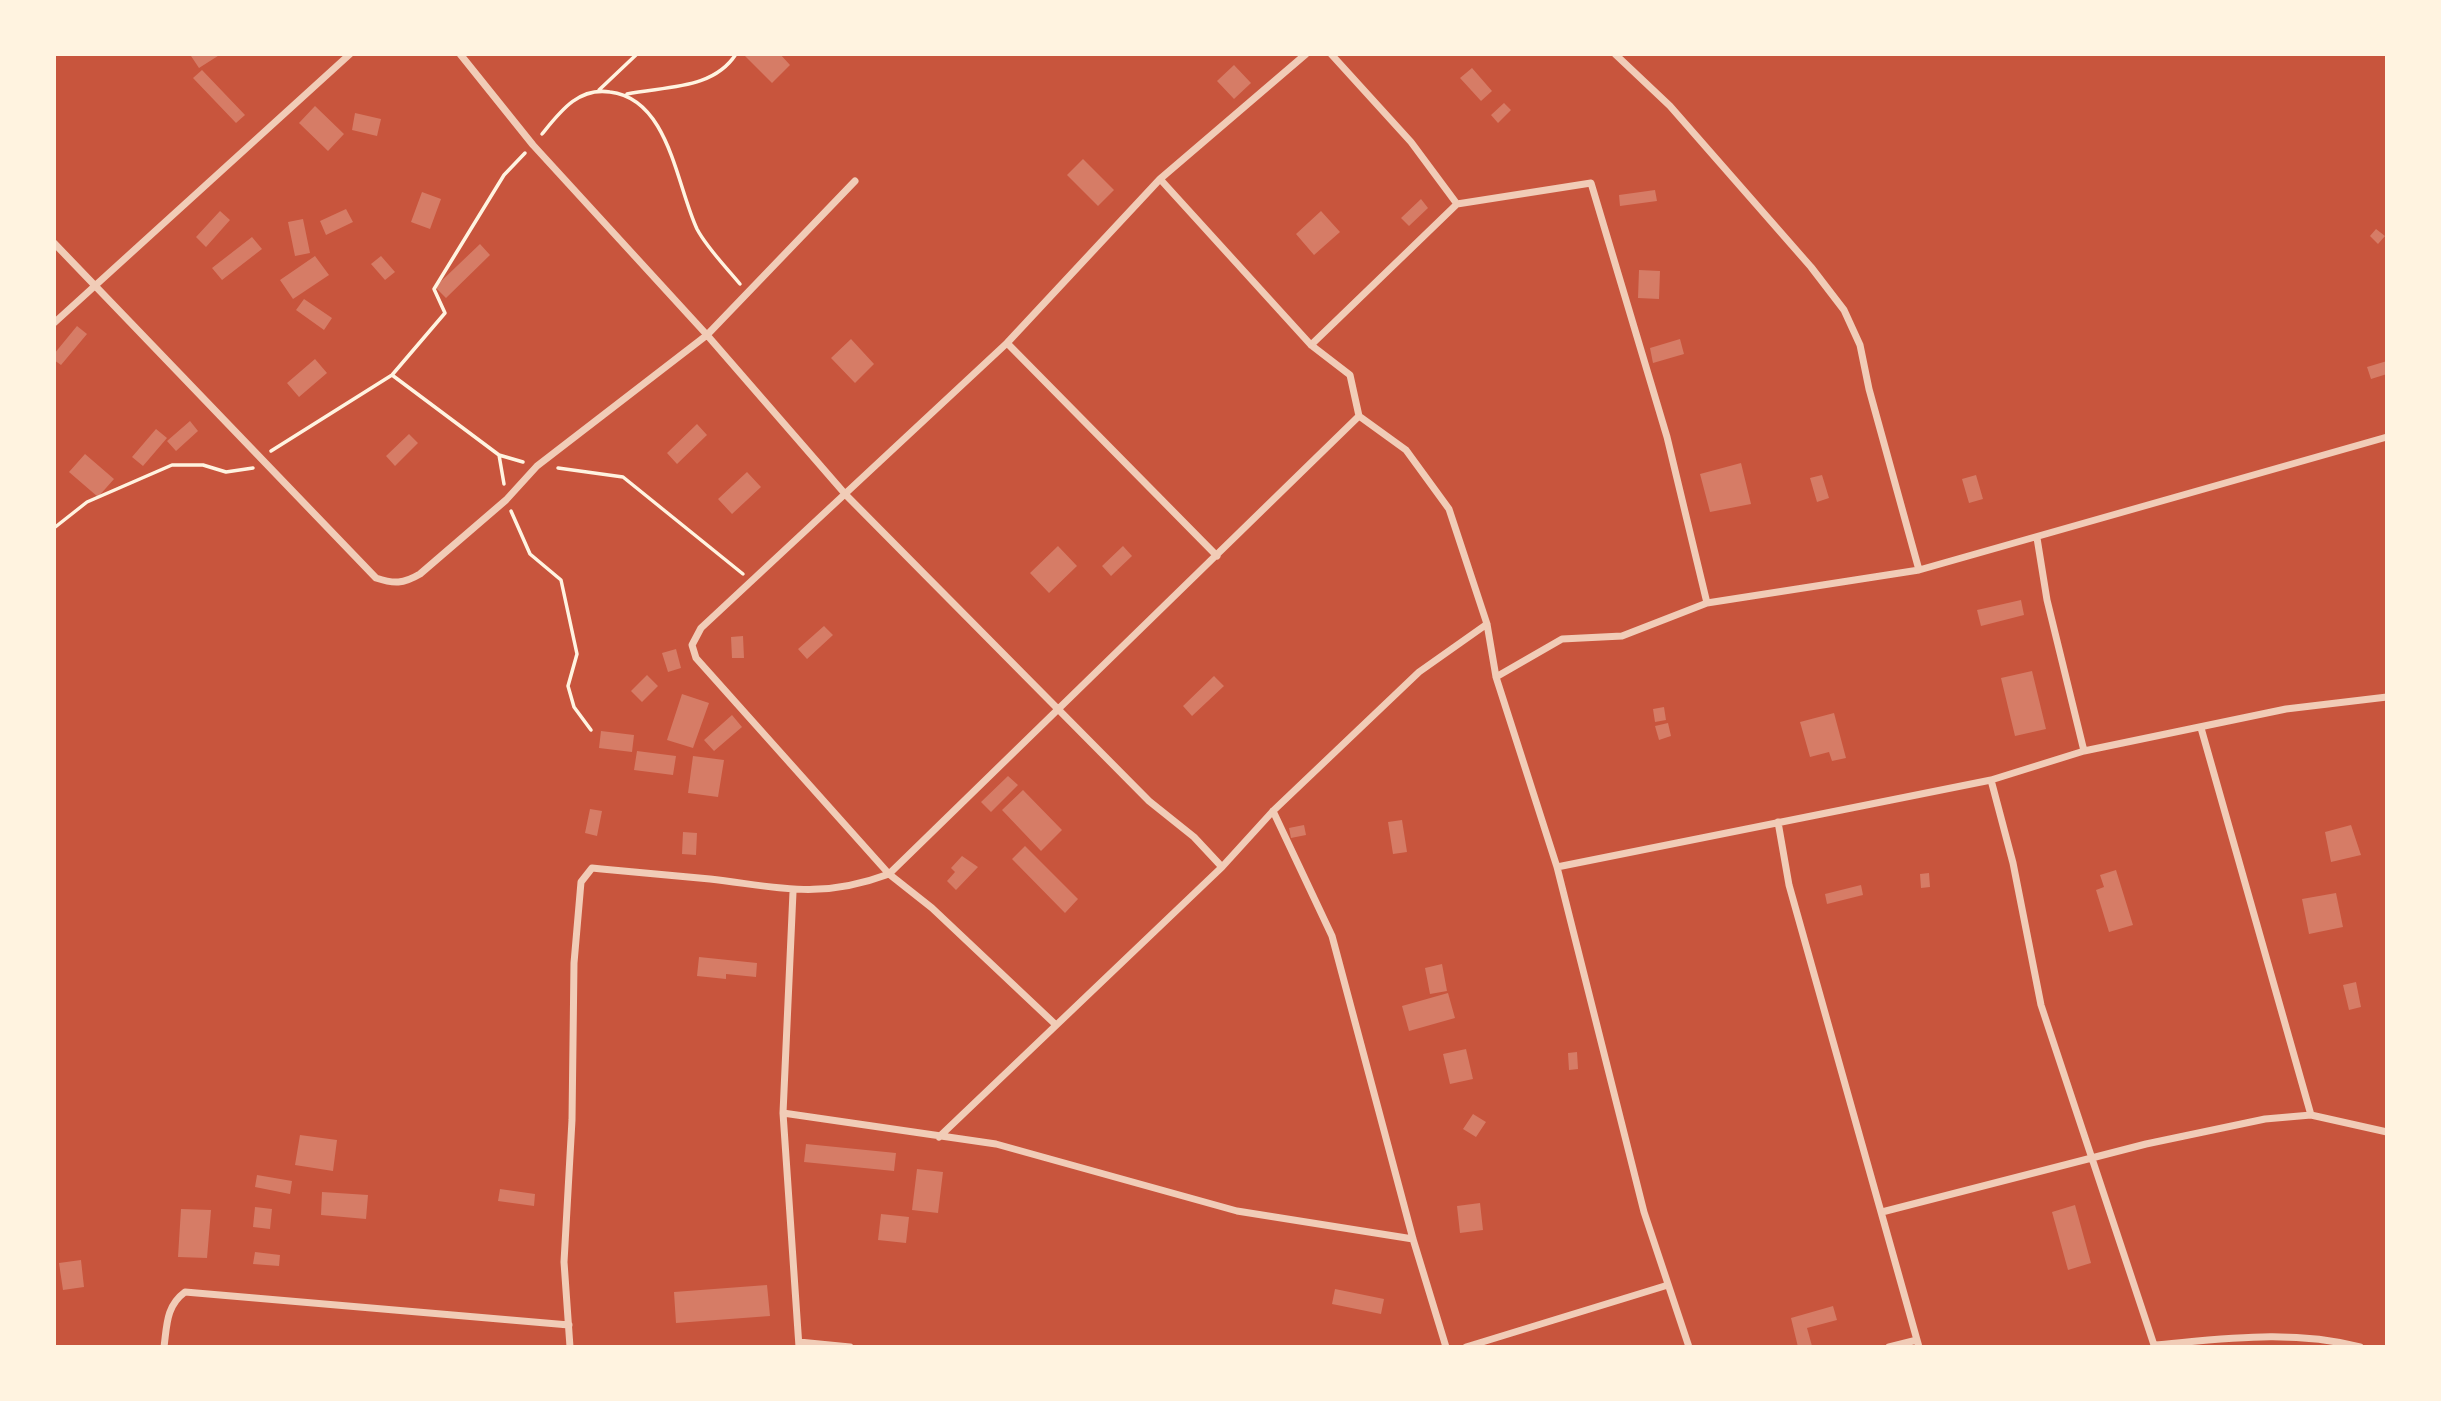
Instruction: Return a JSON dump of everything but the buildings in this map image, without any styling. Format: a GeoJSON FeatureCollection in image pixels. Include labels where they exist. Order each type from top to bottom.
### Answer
{"type":"FeatureCollection","features":[{"type":"Feature","properties":{"kind":"street"},"geometry":{"type":"LineString","coordinates":[[54,323],[350,54]]}},
{"type":"Feature","properties":{"kind":"street"},"geometry":{"type":"LineString","coordinates":[[460,54],[533,145],[707,335],[846,495],[1056,708],[1222,867]]}},
{"type":"Feature","properties":{"kind":"street"},"geometry":{"type":"LineString","coordinates":[[1056,1025],[932,908],[889,874],[696,658],[692,645],[701,628],[1007,343],[1160,179],[1306,54]]}},
{"type":"Feature","properties":{"kind":"street"},"geometry":{"type":"LineString","coordinates":[[1331,54],[1411,142],[1457,204]]}},
{"type":"Feature","properties":{"kind":"street"},"geometry":{"type":"LineString","coordinates":[[1615,54],[1670,106],[1811,267],[1844,310],[1860,345],[1869,389],[1919,570]]}},
{"type":"Feature","properties":{"kind":"street"},"geometry":{"type":"LineString","coordinates":[[1160,179],[1311,345],[1350,375],[1359,416],[1406,450],[1449,509],[1487,624],[1496,677],[1557,867],[1644,1212],[1689,1347]]}},
{"type":"Feature","properties":{"kind":"street"},"geometry":{"type":"LineString","coordinates":[[54,243],[376,578],[392,584],[406,582],[420,574],[506,500],[537,466],[707,335],[855,181]]}},
{"type":"Feature","properties":{"kind":"street"},"geometry":{"type":"LineString","coordinates":[[1311,345],[1457,204],[1591,183],[1667,437],[1707,603]]}},
{"type":"Feature","properties":{"kind":"street"},"geometry":{"type":"LineString","coordinates":[[1007,343],[1217,556]]}},
{"type":"Feature","properties":{"kind":"street"},"geometry":{"type":"LineString","coordinates":[[570,1347],[564,1262],[572,1120],[574,963],[581,882],[585,874],[592,869],[711,879],[793,892],[846,887],[889,874],[1056,708],[1217,556],[1359,416]]}},
{"type":"Feature","properties":{"kind":"street"},"geometry":{"type":"LineString","coordinates":[[1496,677],[1562,639],[1622,636],[1707,603],[1919,570],[2387,437]]}},
{"type":"Feature","properties":{"kind":"street"},"geometry":{"type":"LineString","coordinates":[[2038,538],[2047,600],[2084,751]]}},
{"type":"Feature","properties":{"kind":"street"},"geometry":{"type":"LineString","coordinates":[[939,1137],[1222,867],[1273,811],[1419,672],[1487,624]]}},
{"type":"Feature","properties":{"kind":"street"},"geometry":{"type":"LineString","coordinates":[[1557,867],[1991,780],[2084,751],[2286,709],[2387,697]]}},
{"type":"Feature","properties":{"kind":"street"},"geometry":{"type":"LineString","coordinates":[[2201,728],[2311,1115]]}},
{"type":"Feature","properties":{"kind":"street"},"geometry":{"type":"LineString","coordinates":[[1991,780],[2013,863],[2041,1005],[2154,1345],[2289,1336],[2327,1338],[2360,1347]]}},
{"type":"Feature","properties":{"kind":"street"},"geometry":{"type":"LineString","coordinates":[[1273,811],[1332,936],[1413,1239],[1446,1347]]}},
{"type":"Feature","properties":{"kind":"street"},"geometry":{"type":"LineString","coordinates":[[1778,822],[1790,886],[1918,1343],[1889,1347]]}},
{"type":"Feature","properties":{"kind":"street"},"geometry":{"type":"LineString","coordinates":[[793,892],[783,1113],[799,1345],[850,1347]]}},
{"type":"Feature","properties":{"kind":"street"},"geometry":{"type":"LineString","coordinates":[[783,1113],[996,1144],[1237,1211],[1413,1239]]}},
{"type":"Feature","properties":{"kind":"street"},"geometry":{"type":"LineString","coordinates":[[1882,1212],[2092,1158],[2265,1119],[2311,1115],[2387,1132]]}},
{"type":"Feature","properties":{"kind":"street"},"geometry":{"type":"LineString","coordinates":[[1466,1347],[1668,1285]]}},
{"type":"Feature","properties":{"kind":"street"},"geometry":{"type":"LineString","coordinates":[[164,1347],[169,1313],[174,1300],[184,1292],[569,1325]]}},
{"type":"Feature","properties":{"kind":"path"},"geometry":{"type":"LineString","coordinates":[[180,54],[186,54]]}},
{"type":"Feature","properties":{"kind":"path"},"geometry":{"type":"LineString","coordinates":[[54,528],[87,502],[172,465],[203,465],[226,472],[252,471],[259,459],[392,375],[445,313],[433,289],[504,175],[569,102],[599,90],[637,54]]}},
{"type":"Feature","properties":{"kind":"path"},"geometry":{"type":"LineString","coordinates":[[599,90],[627,94],[691,85],[718,75],[736,54]]}},
{"type":"Feature","properties":{"kind":"path"},"geometry":{"type":"LineString","coordinates":[[627,94],[648,110],[667,146],[698,231],[746,292]]}},
{"type":"Feature","properties":{"kind":"path"},"geometry":{"type":"LineString","coordinates":[[392,375],[499,455],[537,466],[623,477],[752,581]]}},
{"type":"Feature","properties":{"kind":"path"},"geometry":{"type":"LineString","coordinates":[[499,455],[506,500],[530,554],[561,580],[577,654],[568,686],[574,707],[591,730]]}}]}
